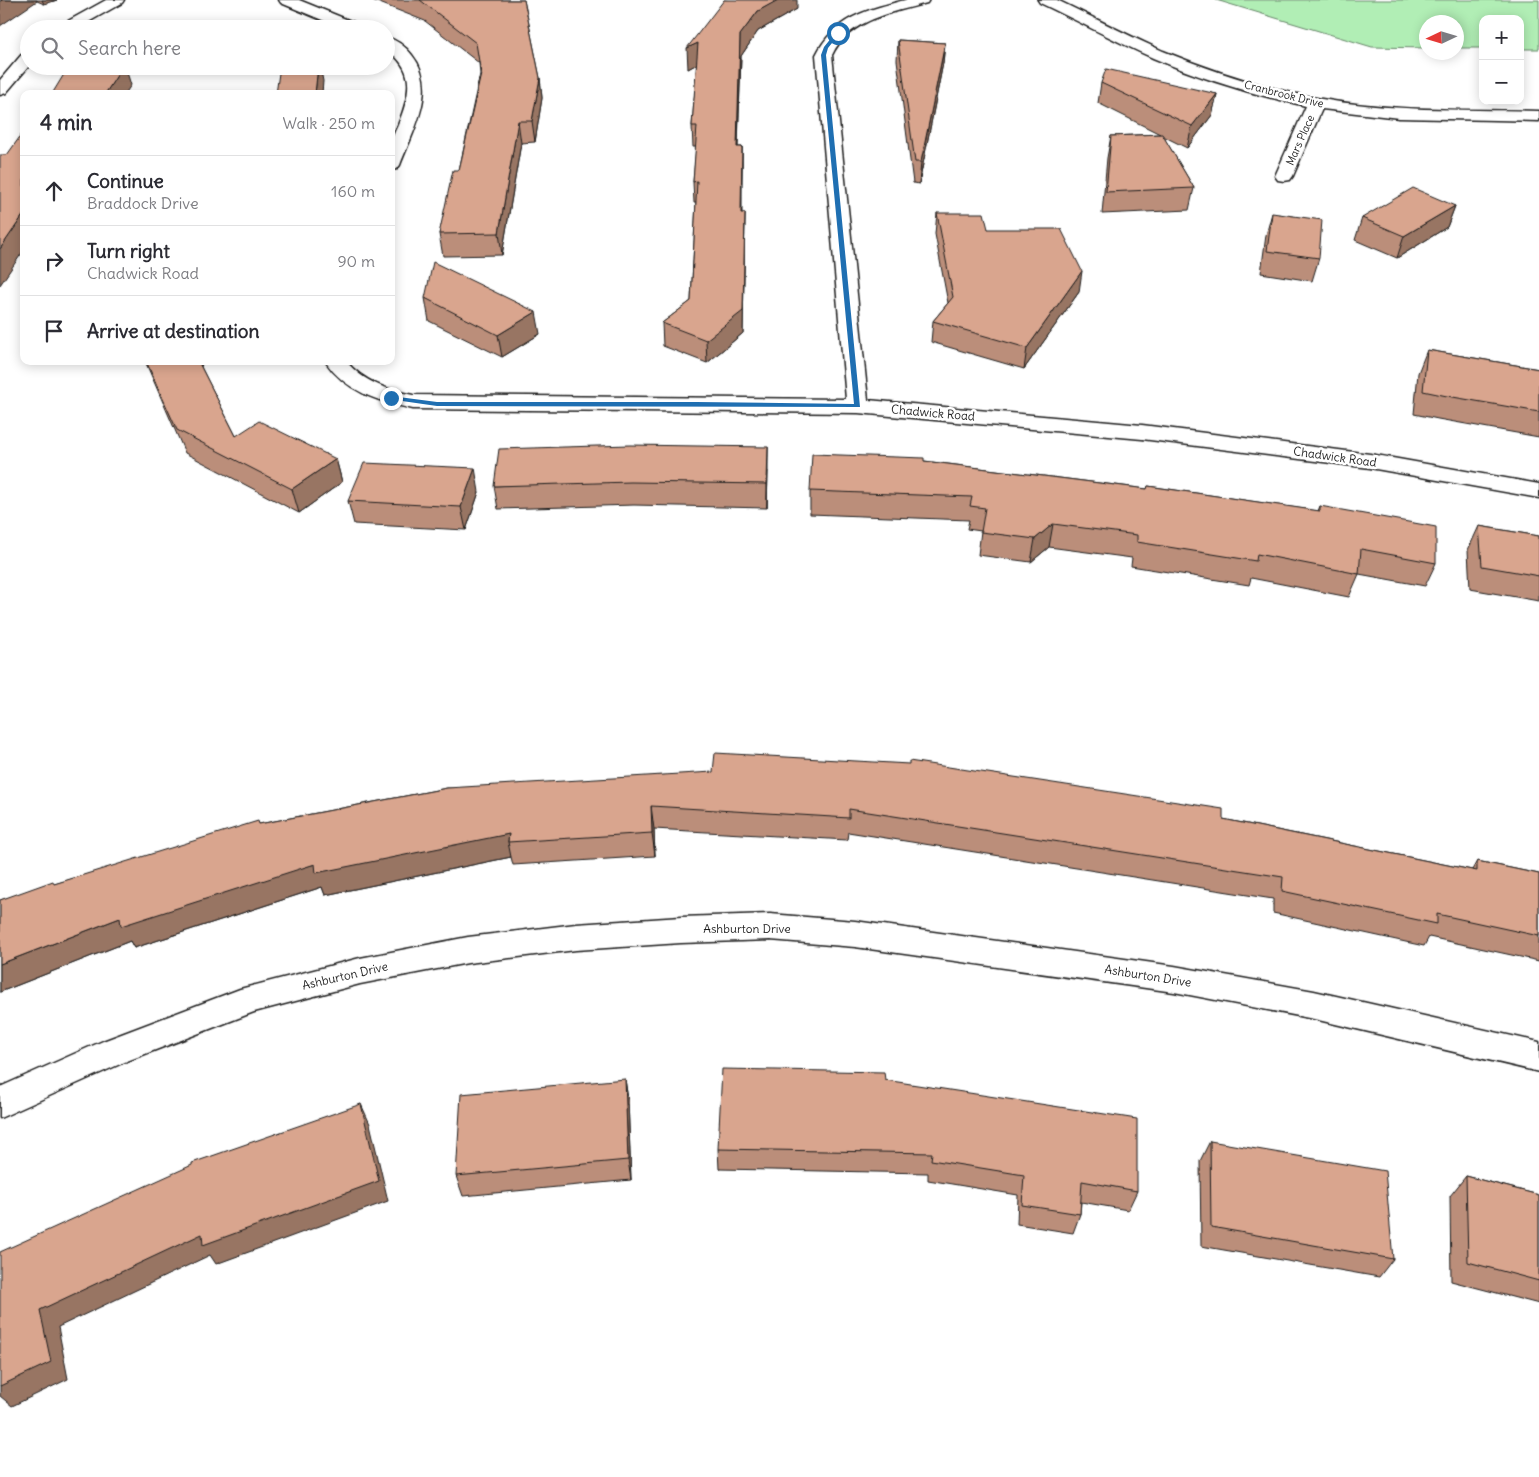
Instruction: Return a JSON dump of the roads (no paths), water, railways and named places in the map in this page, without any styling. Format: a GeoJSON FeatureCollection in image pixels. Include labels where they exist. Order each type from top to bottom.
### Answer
{"type":"FeatureCollection","features":[{"type":"Feature","properties":{"kind":"street"},"geometry":{"type":"LineString","coordinates":[[80,20],[117,0]]}},
{"type":"Feature","properties":{"kind":"street"},"geometry":{"type":"LineString","coordinates":[[286,0],[336,20]]}},
{"type":"Feature","properties":{"kind":"street"},"geometry":{"type":"LineString","coordinates":[[858,406],[824,55],[831,40],[846,27],[870,16],[922,0]]}},
{"type":"Feature","properties":{"kind":"street","name":"Cranbrook Drive"},"geometry":{"type":"LineString","coordinates":[[1045,0],[1174,61],[1238,83],[1316,103],[1392,112],[1539,116]]}},
{"type":"Feature","properties":{"kind":"street"},"geometry":{"type":"LineString","coordinates":[[395,48],[406,56],[415,71],[417,87],[395,153]]}},
{"type":"Feature","properties":{"kind":"street"},"geometry":{"type":"LineString","coordinates":[[0,90],[20,67]]}},
{"type":"Feature","properties":{"kind":"street","name":"Mars Place"},"geometry":{"type":"LineString","coordinates":[[1284,176],[1316,103]]}},
{"type":"Feature","properties":{"kind":"street","name":"Chadwick Road"},"geometry":{"type":"LineString","coordinates":[[337,365],[342,372],[371,391],[391,398],[413,402],[858,406],[1142,432],[1370,461],[1539,491]]}},
{"type":"Feature","properties":{"kind":"street","name":"Ashburton Drive"},"geometry":{"type":"LineString","coordinates":[[0,1103],[115,1051],[251,999],[360,971],[468,950],[576,937],[760,927],[855,934],[1174,979],[1314,1005],[1539,1057]]}}]}
